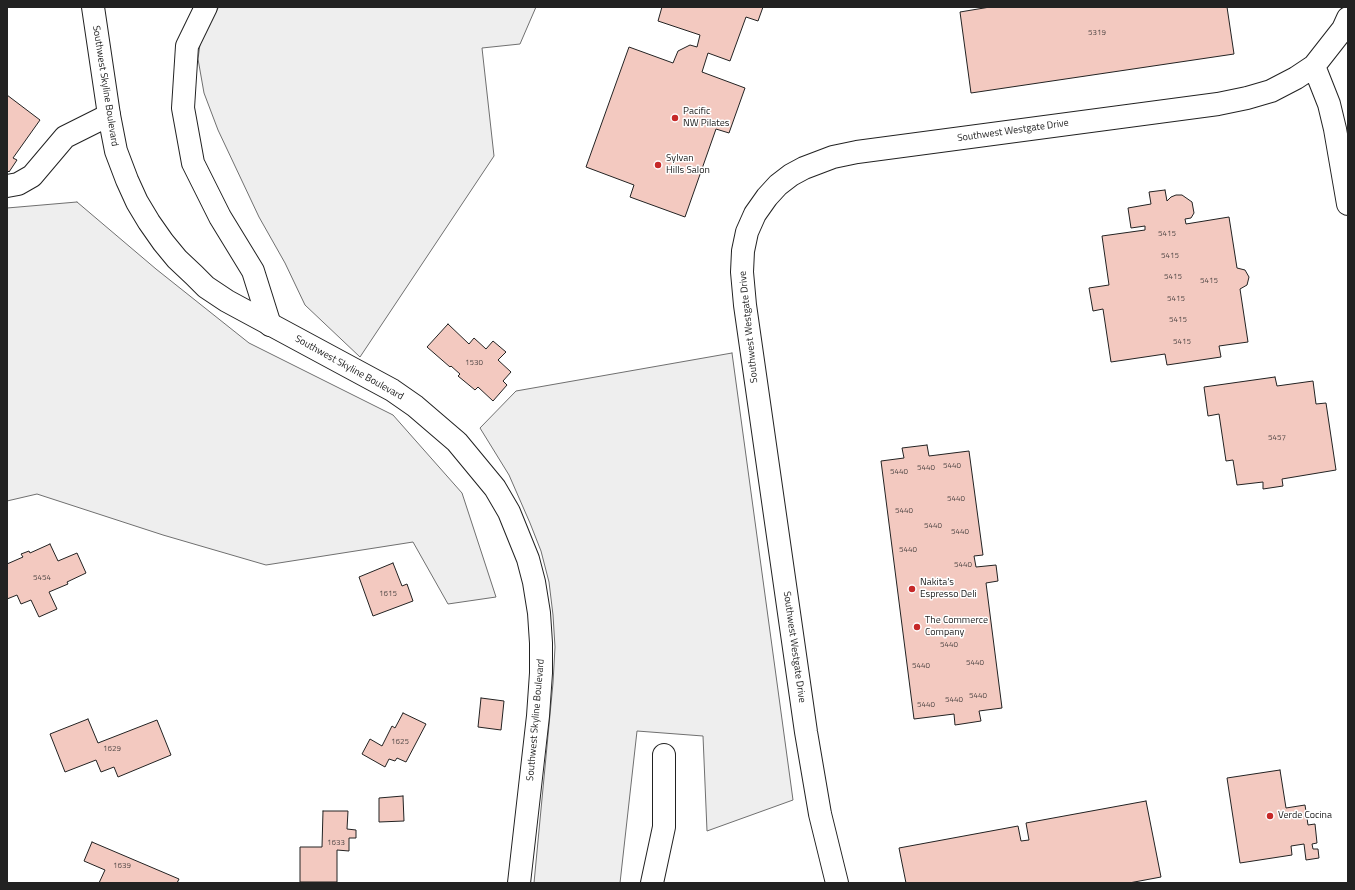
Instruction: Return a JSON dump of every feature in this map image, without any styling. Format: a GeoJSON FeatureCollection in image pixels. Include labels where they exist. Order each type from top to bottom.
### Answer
{"type":"FeatureCollection","features":[{"type":"Feature","properties":{"kind":"street","name":"Southwest Skyline Boulevard"},"geometry":{"type":"LineString","coordinates":[[93,7],[109,115],[116,151],[137,202],[163,242],[177,259],[206,287],[227,302],[386,387],[415,406],[457,442],[495,488],[509,512],[528,560],[534,582],[539,613],[541,643],[541,673],[538,716],[519,883]]}},
{"type":"Feature","properties":{"kind":"street"},"geometry":{"type":"LineString","coordinates":[[206,7],[187,46],[183,108],[193,163],[220,217],[253,271],[270,325]]}},
{"type":"Feature","properties":{"kind":"street","name":"Southwest Westgate Drive"},"geometry":{"type":"LineString","coordinates":[[837,883],[820,814],[806,732],[745,305],[742,272],[743,251],[747,232],[755,214],[767,196],[791,175],[833,156],[1218,104],[1271,91],[1296,78],[1314,66],[1343,28],[1348,18]]}},
{"type":"Feature","properties":{"kind":"street"},"geometry":{"type":"LineString","coordinates":[[1314,66],[1329,104],[1335,129],[1348,204]]}},
{"type":"Feature","properties":{"kind":"street"},"geometry":{"type":"LineString","coordinates":[[7,186],[18,184],[32,176],[65,137],[109,115]]}},
{"type":"Feature","properties":{"kind":"street"},"geometry":{"type":"LineString","coordinates":[[652,883],[664,827],[664,755]]}},
{"type":"Feature","properties":{"kind":"shaded area"},"geometry":{"type":"Polygon","coordinates":[[[219,7],[536,7],[520,44],[482,48],[494,156],[360,357],[305,305],[285,263],[259,217],[218,130],[204,93],[198,59],[202,29],[219,7]]]}},
{"type":"Feature","properties":{"kind":"shaded area"},"geometry":{"type":"Polygon","coordinates":[[[77,202],[156,269],[249,343],[393,415],[462,493],[496,597],[448,604],[413,542],[266,565],[163,535],[37,494],[7,501],[7,208],[77,202]]]}},
{"type":"Feature","properties":{"kind":"shaded area"},"geometry":{"type":"Polygon","coordinates":[[[732,353],[793,800],[707,831],[703,736],[637,731],[620,883],[534,883],[553,683],[555,647],[553,615],[549,582],[541,551],[509,475],[480,428],[516,391],[732,353]]]}},
{"type":"Feature","properties":{"kind":"building"},"geometry":{"type":"Polygon","coordinates":[[[662,7],[763,7],[758,21],[746,17],[730,61],[708,53],[702,72],[745,88],[729,133],[716,129],[685,217],[630,197],[634,185],[586,167],[629,47],[673,63],[678,51],[690,45],[697,47],[700,35],[658,21],[662,7]]]}},
{"type":"Feature","properties":{"kind":"building"},"geometry":{"type":"Polygon","coordinates":[[[990,7],[1227,7],[1234,54],[971,93],[960,12],[990,7]]]}},
{"type":"Feature","properties":{"kind":"building"},"geometry":{"type":"Polygon","coordinates":[[[7,95],[40,120],[13,158],[17,160],[9,172],[7,170],[7,95]]]}},
{"type":"Feature","properties":{"kind":"building"},"geometry":{"type":"Polygon","coordinates":[[[1165,190],[1167,201],[1176,195],[1182,195],[1192,202],[1194,213],[1191,218],[1185,219],[1186,224],[1229,217],[1237,268],[1245,270],[1249,277],[1247,285],[1240,289],[1248,342],[1219,346],[1221,357],[1167,365],[1165,354],[1111,362],[1103,309],[1093,311],[1089,288],[1109,285],[1102,236],[1145,230],[1145,226],[1131,228],[1128,208],[1151,204],[1149,192],[1165,190]]]}},
{"type":"Feature","properties":{"kind":"building"},"geometry":{"type":"Polygon","coordinates":[[[448,324],[469,344],[474,338],[486,349],[493,341],[506,352],[498,360],[511,372],[503,381],[507,385],[493,401],[478,387],[475,390],[458,376],[460,374],[427,347],[448,324]]]}},
{"type":"Feature","properties":{"kind":"building"},"geometry":{"type":"Polygon","coordinates":[[[1275,377],[1277,386],[1313,381],[1316,404],[1326,403],[1336,470],[1282,479],[1283,486],[1263,489],[1263,482],[1237,485],[1233,460],[1226,461],[1219,414],[1208,416],[1204,387],[1275,377]]]}},
{"type":"Feature","properties":{"kind":"building"},"geometry":{"type":"Polygon","coordinates":[[[927,445],[929,456],[969,451],[983,555],[974,556],[976,567],[996,565],[998,581],[986,583],[1002,708],[979,711],[981,721],[955,725],[954,714],[914,719],[881,461],[904,458],[902,448],[927,445]]]}},
{"type":"Feature","properties":{"kind":"building"},"geometry":{"type":"Polygon","coordinates":[[[50,544],[58,561],[77,553],[86,573],[67,582],[68,584],[49,592],[57,609],[39,617],[31,600],[21,604],[17,595],[7,599],[7,564],[23,557],[21,554],[29,551],[30,553],[50,544]]]}},
{"type":"Feature","properties":{"kind":"building"},"geometry":{"type":"Polygon","coordinates":[[[393,563],[402,586],[407,584],[413,601],[373,616],[359,577],[393,563]]]}},
{"type":"Feature","properties":{"kind":"building"},"geometry":{"type":"Polygon","coordinates":[[[481,698],[504,701],[501,730],[478,727],[481,698]]]}},
{"type":"Feature","properties":{"kind":"building"},"geometry":{"type":"Polygon","coordinates":[[[403,713],[426,724],[406,762],[397,758],[395,761],[389,759],[385,767],[362,754],[370,739],[382,746],[392,726],[395,728],[403,713]]]}},
{"type":"Feature","properties":{"kind":"building"},"geometry":{"type":"Polygon","coordinates":[[[88,719],[98,743],[157,720],[171,755],[118,777],[114,767],[101,772],[96,760],[65,772],[50,734],[88,719]]]}},
{"type":"Feature","properties":{"kind":"building","name":"Verde Cocina"},"geometry":{"type":"Polygon","coordinates":[[[1280,770],[1286,808],[1305,805],[1308,825],[1315,824],[1317,843],[1312,844],[1313,849],[1318,849],[1319,858],[1306,860],[1304,844],[1291,846],[1292,855],[1240,863],[1227,778],[1280,770]]]}},
{"type":"Feature","properties":{"kind":"building"},"geometry":{"type":"Polygon","coordinates":[[[403,796],[404,821],[379,822],[379,798],[403,796]]]}},
{"type":"Feature","properties":{"kind":"building"},"geometry":{"type":"Polygon","coordinates":[[[1146,801],[1161,877],[1129,883],[906,883],[899,848],[1018,826],[1021,841],[1029,840],[1026,823],[1146,801]]]}},
{"type":"Feature","properties":{"kind":"building"},"geometry":{"type":"Polygon","coordinates":[[[323,811],[348,811],[347,829],[356,830],[356,838],[349,838],[349,851],[337,850],[337,882],[300,882],[300,847],[322,847],[323,811]]]}},
{"type":"Feature","properties":{"kind":"building"},"geometry":{"type":"Polygon","coordinates":[[[92,842],[179,879],[177,883],[99,883],[105,870],[84,861],[92,842]]]}},
{"type":"Feature","properties":{"kind":"place","name":"Pacific NW Pilates"},"geometry":{"type":"Point","coordinates":[675,118]}},
{"type":"Feature","properties":{"kind":"place","name":"Sylvan Hills Salon"},"geometry":{"type":"Point","coordinates":[658,165]}},
{"type":"Feature","properties":{"kind":"place","name":"Nakita's Espresso Deli"},"geometry":{"type":"Point","coordinates":[912,589]}},
{"type":"Feature","properties":{"kind":"place","name":"The Commerce Company"},"geometry":{"type":"Point","coordinates":[917,627]}},
{"type":"Feature","properties":{"kind":"place","name":"Verde Cocina"},"geometry":{"type":"Point","coordinates":[1270,816]}}]}
